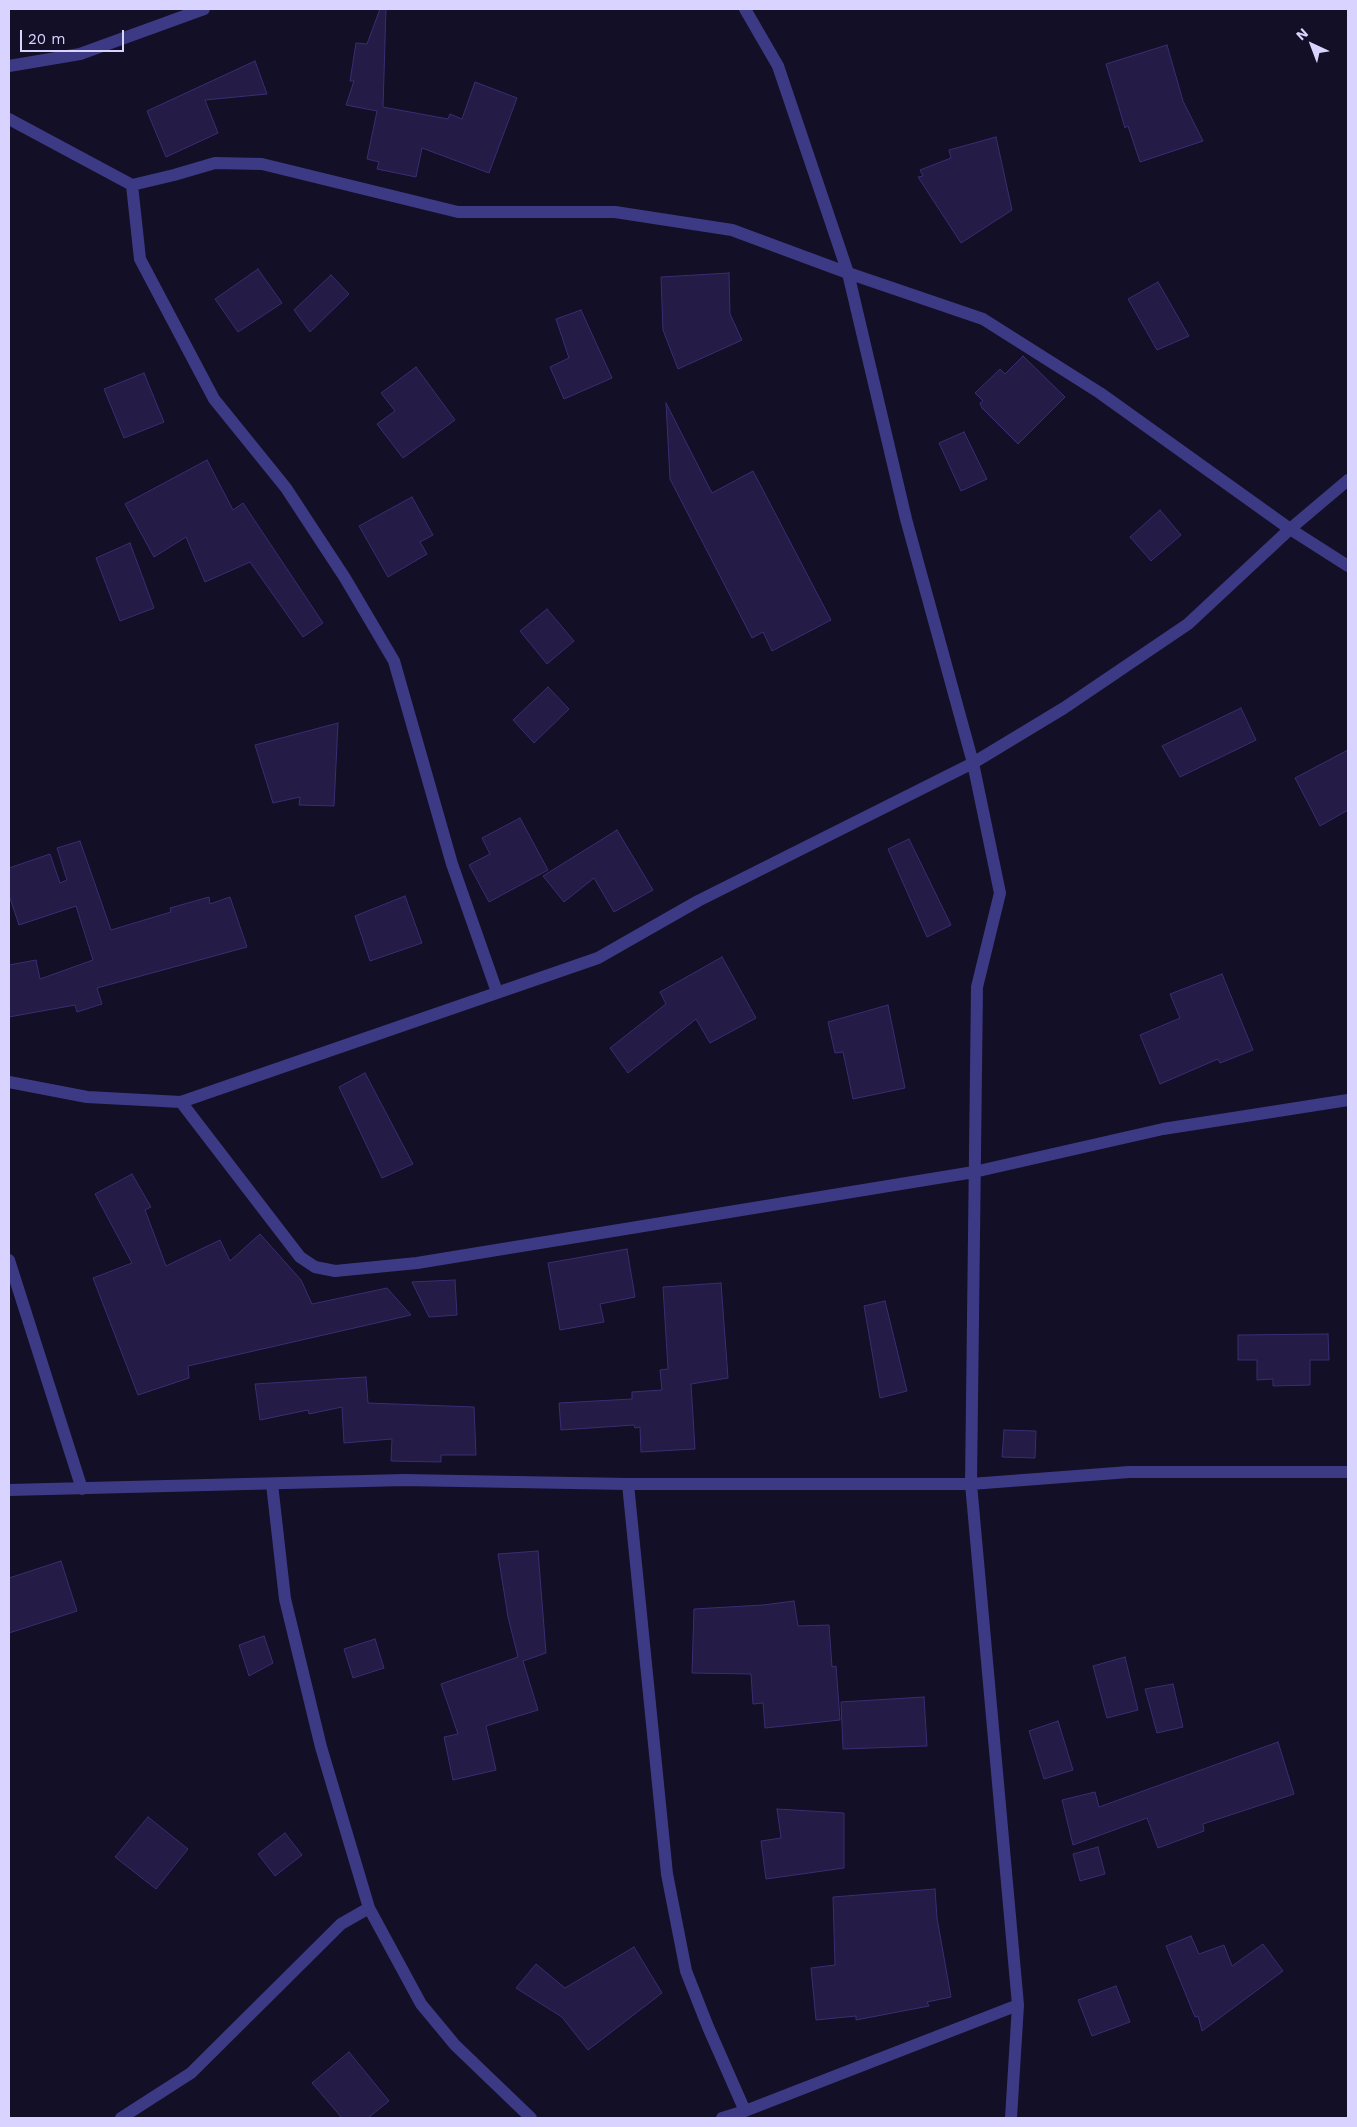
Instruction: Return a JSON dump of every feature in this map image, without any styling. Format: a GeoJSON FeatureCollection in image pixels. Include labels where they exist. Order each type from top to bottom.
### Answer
{"type":"FeatureCollection","features":[{"type":"Feature","properties":{"kind":"street"},"geometry":{"type":"LineString","coordinates":[[9,66],[80,54],[204,9]]}},
{"type":"Feature","properties":{"kind":"street"},"geometry":{"type":"LineString","coordinates":[[745,9],[778,66],[848,273],[906,519],[973,763],[1000,893],[977,987],[971,1484],[1018,2005],[1011,2118]]}},
{"type":"Feature","properties":{"kind":"street"},"geometry":{"type":"LineString","coordinates":[[9,119],[132,185],[174,175],[215,162],[262,164],[458,212],[615,212],[732,230],[848,273],[983,319],[1100,393],[1290,529],[1348,566]]}},
{"type":"Feature","properties":{"kind":"street"},"geometry":{"type":"LineString","coordinates":[[132,185],[140,259],[214,399],[286,488],[344,578],[394,661],[452,864],[497,992]]}},
{"type":"Feature","properties":{"kind":"street"},"geometry":{"type":"LineString","coordinates":[[9,1082],[87,1097],[181,1102],[598,958],[698,901],[973,763],[1064,708],[1188,624],[1290,529],[1348,480]]}},
{"type":"Feature","properties":{"kind":"street"},"geometry":{"type":"LineString","coordinates":[[181,1102],[300,1257],[315,1267],[335,1272],[417,1263],[974,1172],[1163,1129],[1348,1100]]}},
{"type":"Feature","properties":{"kind":"street"},"geometry":{"type":"LineString","coordinates":[[9,1260],[82,1489]]}},
{"type":"Feature","properties":{"kind":"street"},"geometry":{"type":"LineString","coordinates":[[9,1490],[404,1480],[628,1484],[971,1484],[1130,1472],[1348,1472]]}},
{"type":"Feature","properties":{"kind":"street"},"geometry":{"type":"LineString","coordinates":[[272,1484],[285,1599],[321,1747],[369,1908],[421,2004],[455,2045],[532,2118]]}},
{"type":"Feature","properties":{"kind":"street"},"geometry":{"type":"LineString","coordinates":[[628,1484],[667,1874],[686,1971],[704,2019],[745,2111]]}},
{"type":"Feature","properties":{"kind":"street"},"geometry":{"type":"LineString","coordinates":[[121,2118],[191,2073],[341,1924],[369,1908]]}},
{"type":"Feature","properties":{"kind":"street"},"geometry":{"type":"LineString","coordinates":[[722,2118],[745,2111],[1018,2005]]}},
{"type":"Feature","properties":{"kind":"building"},"geometry":{"type":"Polygon","coordinates":[[[380,9],[386,9],[383,107],[448,119],[450,114],[462,119],[475,82],[517,98],[489,173],[422,148],[416,177],[377,169],[379,162],[367,159],[377,111],[346,105],[354,81],[350,81],[356,43],[367,44],[380,9]]]}},
{"type":"Feature","properties":{"kind":"building"},"geometry":{"type":"Polygon","coordinates":[[[1167,45],[1183,101],[1203,141],[1140,162],[1128,126],[1125,128],[1106,64],[1167,45]]]}},
{"type":"Feature","properties":{"kind":"building"},"geometry":{"type":"Polygon","coordinates":[[[255,61],[267,94],[205,100],[218,133],[166,157],[147,111],[255,61]]]}},
{"type":"Feature","properties":{"kind":"building"},"geometry":{"type":"Polygon","coordinates":[[[996,137],[1012,210],[961,243],[918,177],[923,176],[920,170],[951,158],[949,150],[996,137]]]}},
{"type":"Feature","properties":{"kind":"building"},"geometry":{"type":"Polygon","coordinates":[[[258,269],[282,303],[238,332],[215,299],[258,269]]]}},
{"type":"Feature","properties":{"kind":"building"},"geometry":{"type":"Polygon","coordinates":[[[729,273],[730,314],[742,340],[678,369],[663,330],[661,277],[729,273]]]}},
{"type":"Feature","properties":{"kind":"building"},"geometry":{"type":"Polygon","coordinates":[[[331,275],[349,294],[310,332],[294,310],[331,275]]]}},
{"type":"Feature","properties":{"kind":"building"},"geometry":{"type":"Polygon","coordinates":[[[1158,282],[1189,336],[1157,350],[1128,299],[1158,282]]]}},
{"type":"Feature","properties":{"kind":"building"},"geometry":{"type":"Polygon","coordinates":[[[581,310],[612,378],[564,399],[550,367],[569,358],[556,319],[581,310]]]}},
{"type":"Feature","properties":{"kind":"building"},"geometry":{"type":"Polygon","coordinates":[[[1023,356],[1065,397],[1018,444],[982,408],[980,403],[983,401],[975,393],[1000,369],[1005,374],[1023,356]]]}},
{"type":"Feature","properties":{"kind":"building"},"geometry":{"type":"Polygon","coordinates":[[[416,367],[455,420],[403,458],[377,424],[395,411],[381,393],[416,367]]]}},
{"type":"Feature","properties":{"kind":"building"},"geometry":{"type":"Polygon","coordinates":[[[144,373],[164,422],[124,438],[104,389],[144,373]]]}},
{"type":"Feature","properties":{"kind":"building"},"geometry":{"type":"Polygon","coordinates":[[[666,403],[712,493],[753,471],[831,620],[772,651],[763,632],[752,638],[670,479],[666,403]]]}},
{"type":"Feature","properties":{"kind":"building"},"geometry":{"type":"Polygon","coordinates":[[[964,432],[987,479],[961,491],[939,443],[964,432]]]}},
{"type":"Feature","properties":{"kind":"building"},"geometry":{"type":"Polygon","coordinates":[[[207,460],[233,510],[243,503],[323,623],[303,637],[250,562],[205,582],[186,537],[154,557],[125,504],[207,460]]]}},
{"type":"Feature","properties":{"kind":"building"},"geometry":{"type":"Polygon","coordinates":[[[412,497],[433,535],[420,542],[427,554],[388,577],[359,526],[412,497]]]}},
{"type":"Feature","properties":{"kind":"building"},"geometry":{"type":"Polygon","coordinates":[[[1160,510],[1181,535],[1151,561],[1130,537],[1160,510]]]}},
{"type":"Feature","properties":{"kind":"building"},"geometry":{"type":"Polygon","coordinates":[[[130,543],[154,608],[120,621],[96,558],[130,543]]]}},
{"type":"Feature","properties":{"kind":"building"},"geometry":{"type":"Polygon","coordinates":[[[547,609],[574,641],[547,664],[520,631],[547,609]]]}},
{"type":"Feature","properties":{"kind":"building"},"geometry":{"type":"Polygon","coordinates":[[[548,687],[569,709],[534,743],[513,720],[548,687]]]}},
{"type":"Feature","properties":{"kind":"building"},"geometry":{"type":"Polygon","coordinates":[[[1241,708],[1256,740],[1180,777],[1162,746],[1241,708]]]}},
{"type":"Feature","properties":{"kind":"building"},"geometry":{"type":"Polygon","coordinates":[[[338,723],[334,806],[299,805],[300,797],[273,803],[255,745],[338,723]]]}},
{"type":"Feature","properties":{"kind":"building"},"geometry":{"type":"Polygon","coordinates":[[[1348,750],[1348,810],[1320,826],[1295,778],[1348,750]]]}},
{"type":"Feature","properties":{"kind":"building"},"geometry":{"type":"Polygon","coordinates":[[[520,818],[548,870],[489,902],[469,865],[490,854],[482,838],[520,818]]]}},
{"type":"Feature","properties":{"kind":"building"},"geometry":{"type":"Polygon","coordinates":[[[617,830],[653,890],[614,912],[594,878],[564,902],[543,876],[617,830]]]}},
{"type":"Feature","properties":{"kind":"building"},"geometry":{"type":"Polygon","coordinates":[[[909,839],[951,925],[927,937],[888,849],[909,839]]]}},
{"type":"Feature","properties":{"kind":"building"},"geometry":{"type":"Polygon","coordinates":[[[80,841],[111,930],[171,912],[170,908],[209,897],[210,904],[230,897],[247,947],[97,988],[102,1004],[77,1012],[75,1005],[9,1017],[9,965],[36,960],[40,979],[93,960],[76,906],[19,925],[9,895],[9,868],[50,854],[60,883],[67,880],[57,848],[80,841]]]}},
{"type":"Feature","properties":{"kind":"building"},"geometry":{"type":"Polygon","coordinates":[[[405,896],[422,943],[370,961],[355,916],[405,896]]]}},
{"type":"Feature","properties":{"kind":"building"},"geometry":{"type":"Polygon","coordinates":[[[722,957],[756,1018],[710,1043],[696,1019],[628,1073],[610,1048],[666,1004],[660,992],[722,957]]]}},
{"type":"Feature","properties":{"kind":"building"},"geometry":{"type":"Polygon","coordinates":[[[1222,974],[1253,1050],[1220,1063],[1218,1059],[1160,1084],[1140,1035],[1180,1018],[1170,994],[1222,974]]]}},
{"type":"Feature","properties":{"kind":"building"},"geometry":{"type":"Polygon","coordinates":[[[888,1005],[905,1088],[853,1099],[843,1052],[835,1053],[828,1022],[888,1005]]]}},
{"type":"Feature","properties":{"kind":"building"},"geometry":{"type":"Polygon","coordinates":[[[365,1073],[413,1164],[382,1178],[339,1087],[365,1073]]]}},
{"type":"Feature","properties":{"kind":"building"},"geometry":{"type":"Polygon","coordinates":[[[132,1174],[151,1207],[145,1210],[166,1266],[220,1240],[230,1261],[260,1234],[301,1280],[312,1304],[387,1288],[411,1315],[188,1366],[189,1378],[138,1395],[93,1278],[132,1263],[95,1194],[132,1174]]]}},
{"type":"Feature","properties":{"kind":"building"},"geometry":{"type":"Polygon","coordinates":[[[627,1249],[635,1297],[600,1304],[604,1322],[560,1330],[548,1263],[627,1249]]]}},
{"type":"Feature","properties":{"kind":"building"},"geometry":{"type":"Polygon","coordinates":[[[455,1280],[457,1315],[429,1317],[412,1282],[455,1280]]]}},
{"type":"Feature","properties":{"kind":"building"},"geometry":{"type":"Polygon","coordinates":[[[721,1283],[728,1378],[691,1384],[695,1449],[641,1452],[640,1427],[635,1428],[634,1425],[561,1430],[559,1403],[632,1399],[632,1392],[662,1390],[660,1370],[668,1369],[663,1287],[721,1283]]]}},
{"type":"Feature","properties":{"kind":"building"},"geometry":{"type":"Polygon","coordinates":[[[885,1301],[907,1391],[880,1398],[864,1306],[885,1301]]]}},
{"type":"Feature","properties":{"kind":"building"},"geometry":{"type":"Polygon","coordinates":[[[1328,1334],[1329,1360],[1310,1360],[1310,1385],[1273,1386],[1273,1379],[1257,1380],[1257,1360],[1238,1360],[1238,1335],[1328,1334]]]}},
{"type":"Feature","properties":{"kind":"building"},"geometry":{"type":"Polygon","coordinates":[[[366,1377],[368,1403],[474,1407],[476,1455],[441,1455],[441,1462],[391,1461],[392,1439],[344,1443],[342,1407],[309,1414],[308,1410],[260,1420],[255,1384],[366,1377]]]}},
{"type":"Feature","properties":{"kind":"building"},"geometry":{"type":"Polygon","coordinates":[[[1004,1430],[1036,1431],[1035,1458],[1002,1457],[1004,1430]]]}},
{"type":"Feature","properties":{"kind":"building"},"geometry":{"type":"Polygon","coordinates":[[[538,1551],[546,1653],[523,1661],[538,1710],[486,1726],[496,1770],[453,1780],[444,1737],[458,1734],[441,1684],[518,1657],[508,1617],[498,1554],[538,1551]]]}},
{"type":"Feature","properties":{"kind":"building"},"geometry":{"type":"Polygon","coordinates":[[[61,1561],[77,1611],[9,1633],[9,1578],[61,1561]]]}},
{"type":"Feature","properties":{"kind":"building"},"geometry":{"type":"Polygon","coordinates":[[[794,1601],[798,1626],[829,1625],[832,1667],[836,1666],[840,1720],[765,1728],[763,1703],[753,1704],[751,1674],[692,1673],[694,1609],[763,1605],[794,1601]]]}},
{"type":"Feature","properties":{"kind":"building"},"geometry":{"type":"Polygon","coordinates":[[[264,1636],[273,1663],[249,1676],[239,1645],[264,1636]]]}},
{"type":"Feature","properties":{"kind":"building"},"geometry":{"type":"Polygon","coordinates":[[[375,1639],[384,1668],[353,1678],[344,1649],[375,1639]]]}},
{"type":"Feature","properties":{"kind":"building"},"geometry":{"type":"Polygon","coordinates":[[[1125,1657],[1138,1710],[1107,1718],[1093,1666],[1125,1657]]]}},
{"type":"Feature","properties":{"kind":"building"},"geometry":{"type":"Polygon","coordinates":[[[1173,1684],[1183,1727],[1157,1733],[1145,1689],[1173,1684]]]}},
{"type":"Feature","properties":{"kind":"building"},"geometry":{"type":"Polygon","coordinates":[[[924,1697],[927,1746],[843,1749],[841,1702],[924,1697]]]}},
{"type":"Feature","properties":{"kind":"building"},"geometry":{"type":"Polygon","coordinates":[[[1058,1721],[1073,1770],[1044,1779],[1029,1731],[1058,1721]]]}},
{"type":"Feature","properties":{"kind":"building"},"geometry":{"type":"Polygon","coordinates":[[[1278,1742],[1294,1794],[1203,1824],[1204,1831],[1158,1848],[1147,1818],[1073,1845],[1062,1800],[1095,1792],[1099,1807],[1278,1742]]]}},
{"type":"Feature","properties":{"kind":"building"},"geometry":{"type":"Polygon","coordinates":[[[777,1809],[844,1813],[844,1868],[766,1879],[761,1841],[781,1838],[777,1809]]]}},
{"type":"Feature","properties":{"kind":"building"},"geometry":{"type":"Polygon","coordinates":[[[148,1817],[188,1849],[156,1889],[115,1857],[148,1817]]]}},
{"type":"Feature","properties":{"kind":"building"},"geometry":{"type":"Polygon","coordinates":[[[285,1833],[302,1855],[275,1876],[258,1854],[285,1833]]]}},
{"type":"Feature","properties":{"kind":"building"},"geometry":{"type":"Polygon","coordinates":[[[1098,1847],[1105,1874],[1080,1881],[1073,1854],[1098,1847]]]}},
{"type":"Feature","properties":{"kind":"building"},"geometry":{"type":"Polygon","coordinates":[[[935,1889],[937,1918],[951,1997],[927,2002],[929,2006],[856,2020],[856,2016],[816,2020],[811,1968],[835,1965],[833,1897],[935,1889]]]}},
{"type":"Feature","properties":{"kind":"building"},"geometry":{"type":"Polygon","coordinates":[[[1191,1936],[1199,1954],[1224,1945],[1232,1966],[1263,1944],[1283,1971],[1202,2031],[1198,2016],[1195,2017],[1166,1946],[1191,1936]]]}},
{"type":"Feature","properties":{"kind":"building"},"geometry":{"type":"Polygon","coordinates":[[[634,1947],[662,1993],[588,2050],[562,2017],[516,1988],[536,1964],[565,1988],[634,1947]]]}},
{"type":"Feature","properties":{"kind":"building"},"geometry":{"type":"Polygon","coordinates":[[[1116,1986],[1130,2022],[1092,2036],[1078,2000],[1116,1986]]]}},
{"type":"Feature","properties":{"kind":"building"},"geometry":{"type":"Polygon","coordinates":[[[349,2052],[389,2101],[368,2118],[342,2118],[312,2083],[349,2052]]]}}]}
